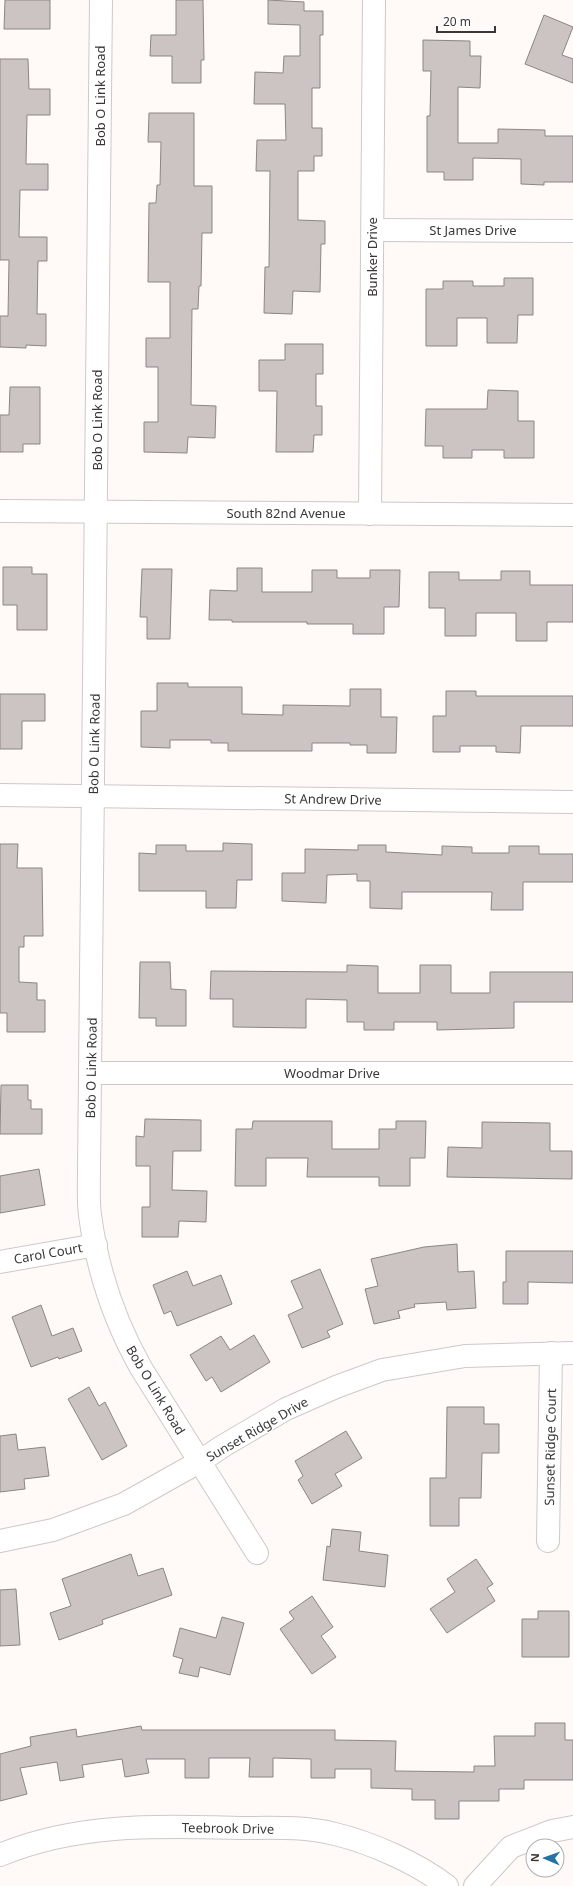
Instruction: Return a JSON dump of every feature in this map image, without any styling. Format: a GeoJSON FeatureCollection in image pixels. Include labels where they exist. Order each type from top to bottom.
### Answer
{"type":"FeatureCollection","features":[{"type":"Feature","properties":{"kind":"street","name":"Bob O Link Road"},"geometry":{"type":"LineString","coordinates":[[100,0],[90,1215],[96,1245],[113,1309],[126,1342],[199,1462],[257,1553]]}},
{"type":"Feature","properties":{"kind":"street","name":"Bunker Drive"},"geometry":{"type":"LineString","coordinates":[[370,514],[374,0]]}},
{"type":"Feature","properties":{"kind":"street","name":"St James Drive"},"geometry":{"type":"LineString","coordinates":[[373,230],[573,231]]}},
{"type":"Feature","properties":{"kind":"street","name":"South 82nd Avenue"},"geometry":{"type":"LineString","coordinates":[[0,511],[573,515]]}},
{"type":"Feature","properties":{"kind":"street","name":"St Andrew Drive"},"geometry":{"type":"LineString","coordinates":[[0,795],[573,802]]}},
{"type":"Feature","properties":{"kind":"street","name":"Woodmar Drive"},"geometry":{"type":"LineString","coordinates":[[91,1073],[573,1073]]}},
{"type":"Feature","properties":{"kind":"street","name":"Carol Court"},"geometry":{"type":"LineString","coordinates":[[0,1262],[96,1245]]}},
{"type":"Feature","properties":{"kind":"street","name":"Sunset Ridge Court"},"geometry":{"type":"LineString","coordinates":[[548,1541],[551,1353]]}},
{"type":"Feature","properties":{"kind":"street","name":"Sunset Ridge Drive"},"geometry":{"type":"LineString","coordinates":[[0,1541],[54,1530],[117,1506],[199,1462],[286,1409],[336,1386],[382,1370],[465,1356],[573,1353]]}},
{"type":"Feature","properties":{"kind":"street","name":"Teebrook Drive"},"geometry":{"type":"LineString","coordinates":[[0,1855],[58,1836],[98,1830],[138,1827],[306,1830],[333,1833],[383,1849],[447,1886]]}},
{"type":"Feature","properties":{"kind":"street"},"geometry":{"type":"LineString","coordinates":[[475,1886],[511,1847],[552,1831],[573,1827]]}},
{"type":"Feature","properties":{"kind":"building"},"geometry":{"type":"Polygon","coordinates":[[[5,0],[50,0],[50,29],[4,29],[5,0]]]}},
{"type":"Feature","properties":{"kind":"building"},"geometry":{"type":"Polygon","coordinates":[[[176,0],[203,0],[204,60],[201,60],[201,83],[172,83],[172,56],[150,56],[151,35],[176,35],[176,0]]]}},
{"type":"Feature","properties":{"kind":"building"},"geometry":{"type":"Polygon","coordinates":[[[268,0],[304,2],[304,11],[323,11],[323,35],[320,35],[320,88],[312,88],[312,128],[322,128],[322,156],[314,156],[314,171],[298,171],[298,220],[325,221],[325,244],[321,244],[320,292],[293,291],[292,314],[264,313],[265,267],[269,267],[270,171],[256,171],[257,140],[286,140],[285,104],[254,104],[255,72],[283,73],[284,56],[300,56],[300,25],[268,24],[268,0]]]}},
{"type":"Feature","properties":{"kind":"building"},"geometry":{"type":"Polygon","coordinates":[[[544,15],[573,27],[562,55],[573,59],[573,83],[525,64],[544,15]]]}},
{"type":"Feature","properties":{"kind":"building"},"geometry":{"type":"Polygon","coordinates":[[[423,40],[470,41],[470,56],[481,56],[480,88],[458,87],[458,143],[498,143],[498,129],[545,130],[545,136],[573,136],[573,182],[544,182],[544,185],[521,184],[521,159],[473,158],[473,180],[444,180],[444,172],[427,172],[427,116],[430,116],[431,71],[423,71],[423,40]]]}},
{"type":"Feature","properties":{"kind":"building"},"geometry":{"type":"Polygon","coordinates":[[[0,59],[28,59],[29,89],[50,89],[50,115],[27,115],[26,164],[48,164],[48,190],[20,190],[19,237],[47,237],[47,261],[38,261],[37,314],[46,314],[46,346],[26,345],[26,348],[0,347],[0,316],[8,316],[9,260],[0,260],[0,59]]]}},
{"type":"Feature","properties":{"kind":"building"},"geometry":{"type":"Polygon","coordinates":[[[149,113],[194,113],[194,186],[212,186],[212,233],[202,233],[201,286],[199,286],[198,309],[192,309],[191,405],[216,406],[215,438],[188,437],[187,453],[144,452],[144,422],[158,422],[158,367],[146,367],[146,338],[170,338],[170,282],[148,282],[149,203],[156,203],[157,185],[160,185],[161,142],[148,142],[149,113]]]}},
{"type":"Feature","properties":{"kind":"building"},"geometry":{"type":"Polygon","coordinates":[[[504,278],[533,278],[533,315],[518,315],[517,343],[487,343],[487,318],[457,318],[457,346],[426,346],[426,289],[443,289],[443,281],[473,281],[473,286],[504,286],[504,278]]]}},
{"type":"Feature","properties":{"kind":"building"},"geometry":{"type":"Polygon","coordinates":[[[285,344],[323,344],[323,374],[316,374],[316,406],[322,406],[322,435],[314,435],[313,452],[276,452],[277,391],[259,391],[259,360],[285,360],[285,344]]]}},
{"type":"Feature","properties":{"kind":"building"},"geometry":{"type":"Polygon","coordinates":[[[10,387],[40,387],[40,444],[23,444],[23,452],[0,452],[0,415],[9,415],[10,387]]]}},
{"type":"Feature","properties":{"kind":"building"},"geometry":{"type":"Polygon","coordinates":[[[488,390],[518,391],[518,421],[534,421],[534,458],[504,458],[504,450],[472,450],[472,458],[443,458],[443,446],[425,446],[426,409],[487,409],[488,390]]]}},
{"type":"Feature","properties":{"kind":"building"},"geometry":{"type":"Polygon","coordinates":[[[3,567],[32,567],[32,574],[47,574],[47,630],[17,630],[17,605],[3,605],[3,567]]]}},
{"type":"Feature","properties":{"kind":"building"},"geometry":{"type":"Polygon","coordinates":[[[237,568],[262,568],[262,592],[312,592],[312,570],[337,570],[337,578],[370,578],[370,570],[400,570],[399,607],[384,607],[384,634],[353,634],[353,624],[307,624],[307,622],[232,622],[232,620],[209,620],[210,590],[237,591],[237,568]]]}},
{"type":"Feature","properties":{"kind":"building"},"geometry":{"type":"Polygon","coordinates":[[[142,569],[172,569],[170,639],[147,639],[147,617],[140,617],[142,569]]]}},
{"type":"Feature","properties":{"kind":"building"},"geometry":{"type":"Polygon","coordinates":[[[501,571],[530,571],[530,585],[573,585],[573,622],[547,622],[547,641],[516,641],[516,613],[476,613],[476,636],[445,636],[445,608],[429,608],[429,572],[459,572],[459,580],[501,580],[501,571]]]}},
{"type":"Feature","properties":{"kind":"building"},"geometry":{"type":"Polygon","coordinates":[[[157,683],[188,683],[188,687],[242,687],[242,714],[283,715],[283,705],[350,706],[350,689],[381,689],[381,717],[397,717],[396,753],[367,753],[367,745],[350,745],[350,743],[312,743],[312,751],[228,751],[228,743],[211,743],[211,740],[170,740],[170,748],[141,747],[141,711],[157,711],[157,683]]]}},
{"type":"Feature","properties":{"kind":"building"},"geometry":{"type":"Polygon","coordinates":[[[446,691],[476,691],[476,696],[573,696],[573,726],[521,726],[520,753],[496,752],[496,746],[460,746],[460,752],[433,752],[433,716],[446,716],[446,691]]]}},
{"type":"Feature","properties":{"kind":"building"},"geometry":{"type":"Polygon","coordinates":[[[0,694],[45,694],[45,721],[22,721],[22,749],[0,749],[0,694]]]}},
{"type":"Feature","properties":{"kind":"building"},"geometry":{"type":"Polygon","coordinates":[[[223,843],[252,844],[252,880],[237,880],[236,908],[206,908],[206,891],[139,891],[139,853],[156,854],[156,845],[186,845],[186,851],[223,851],[223,843]]]}},
{"type":"Feature","properties":{"kind":"building"},"geometry":{"type":"Polygon","coordinates":[[[0,844],[18,844],[17,868],[42,868],[43,936],[24,936],[24,947],[19,947],[19,982],[37,983],[37,1000],[45,1000],[45,1032],[7,1032],[7,1013],[0,1013],[0,844]]]}},
{"type":"Feature","properties":{"kind":"building"},"geometry":{"type":"Polygon","coordinates":[[[358,845],[386,845],[386,852],[442,855],[442,846],[472,847],[472,853],[509,853],[509,846],[539,846],[539,854],[573,854],[573,882],[523,882],[523,910],[491,910],[492,892],[402,892],[402,909],[370,908],[370,881],[357,881],[357,874],[327,875],[326,903],[282,901],[282,873],[305,873],[305,849],[358,850],[358,845]]]}},
{"type":"Feature","properties":{"kind":"building"},"geometry":{"type":"Polygon","coordinates":[[[140,962],[170,962],[171,989],[186,990],[186,1026],[156,1026],[156,1018],[139,1018],[140,962]]]}},
{"type":"Feature","properties":{"kind":"building"},"geometry":{"type":"Polygon","coordinates":[[[347,965],[378,966],[378,993],[420,993],[420,965],[451,965],[451,993],[490,993],[490,972],[573,972],[573,1002],[514,1002],[514,1028],[437,1030],[437,1022],[394,1022],[394,1030],[364,1030],[364,1022],[347,1022],[347,1000],[306,999],[306,1028],[233,1027],[233,999],[210,999],[211,971],[347,972],[347,965]]]}},
{"type":"Feature","properties":{"kind":"building"},"geometry":{"type":"Polygon","coordinates":[[[1,1085],[28,1085],[28,1100],[31,1100],[31,1109],[42,1109],[42,1134],[0,1134],[1,1085]]]}},
{"type":"Feature","properties":{"kind":"building"},"geometry":{"type":"Polygon","coordinates":[[[145,1119],[201,1120],[201,1151],[173,1151],[172,1190],[207,1191],[206,1222],[179,1221],[178,1237],[142,1237],[142,1207],[150,1207],[150,1166],[136,1166],[136,1136],[144,1137],[145,1119]]]}},
{"type":"Feature","properties":{"kind":"building"},"geometry":{"type":"Polygon","coordinates":[[[253,1121],[332,1121],[332,1149],[379,1149],[379,1129],[396,1129],[396,1121],[426,1121],[425,1158],[410,1158],[410,1186],[379,1186],[379,1177],[307,1177],[308,1158],[266,1158],[266,1186],[235,1186],[236,1129],[252,1129],[253,1121]]]}},
{"type":"Feature","properties":{"kind":"building"},"geometry":{"type":"Polygon","coordinates":[[[482,1122],[550,1123],[550,1151],[572,1151],[572,1179],[447,1177],[448,1147],[482,1148],[482,1122]]]}},
{"type":"Feature","properties":{"kind":"building"},"geometry":{"type":"Polygon","coordinates":[[[39,1169],[45,1205],[0,1213],[0,1176],[39,1169]]]}},
{"type":"Feature","properties":{"kind":"building"},"geometry":{"type":"Polygon","coordinates":[[[457,1244],[458,1272],[474,1271],[476,1308],[447,1310],[446,1302],[414,1304],[415,1307],[398,1311],[400,1318],[374,1324],[365,1289],[378,1286],[371,1259],[424,1247],[457,1244]]]}},
{"type":"Feature","properties":{"kind":"building"},"geometry":{"type":"Polygon","coordinates":[[[506,1251],[573,1251],[573,1283],[528,1282],[528,1304],[503,1304],[503,1282],[506,1282],[506,1251]]]}},
{"type":"Feature","properties":{"kind":"building"},"geometry":{"type":"Polygon","coordinates":[[[320,1269],[343,1324],[327,1331],[330,1337],[302,1348],[288,1315],[303,1308],[291,1281],[320,1269]]]}},
{"type":"Feature","properties":{"kind":"building"},"geometry":{"type":"Polygon","coordinates":[[[187,1271],[193,1286],[221,1275],[232,1304],[177,1326],[171,1311],[164,1314],[153,1285],[187,1271]]]}},
{"type":"Feature","properties":{"kind":"building"},"geometry":{"type":"Polygon","coordinates":[[[41,1305],[52,1336],[73,1328],[82,1351],[59,1359],[58,1357],[31,1367],[12,1317],[41,1305]]]}},
{"type":"Feature","properties":{"kind":"building"},"geometry":{"type":"Polygon","coordinates":[[[254,1335],[270,1362],[221,1392],[212,1377],[206,1381],[190,1355],[221,1336],[230,1350],[254,1335]]]}},
{"type":"Feature","properties":{"kind":"building"},"geometry":{"type":"Polygon","coordinates":[[[89,1387],[99,1406],[105,1402],[127,1446],[102,1460],[68,1399],[89,1387]]]}},
{"type":"Feature","properties":{"kind":"building"},"geometry":{"type":"Polygon","coordinates":[[[447,1407],[484,1407],[484,1424],[499,1424],[499,1453],[482,1453],[481,1498],[459,1498],[459,1526],[430,1526],[430,1478],[446,1478],[447,1407]]]}},
{"type":"Feature","properties":{"kind":"building"},"geometry":{"type":"Polygon","coordinates":[[[346,1431],[362,1458],[335,1474],[342,1486],[312,1504],[298,1480],[303,1476],[295,1461],[346,1431]]]}},
{"type":"Feature","properties":{"kind":"building"},"geometry":{"type":"Polygon","coordinates":[[[16,1434],[18,1450],[45,1447],[49,1476],[24,1479],[25,1489],[0,1492],[0,1436],[16,1434]]]}},
{"type":"Feature","properties":{"kind":"building"},"geometry":{"type":"Polygon","coordinates":[[[332,1529],[361,1532],[359,1551],[388,1555],[385,1587],[323,1580],[327,1546],[330,1547],[332,1529]]]}},
{"type":"Feature","properties":{"kind":"building"},"geometry":{"type":"Polygon","coordinates":[[[131,1554],[138,1576],[163,1568],[172,1595],[102,1620],[103,1624],[59,1640],[50,1613],[71,1606],[62,1579],[131,1554]]]}},
{"type":"Feature","properties":{"kind":"building"},"geometry":{"type":"Polygon","coordinates":[[[476,1559],[493,1584],[487,1588],[495,1601],[447,1633],[430,1609],[455,1592],[447,1579],[476,1559]]]}},
{"type":"Feature","properties":{"kind":"building"},"geometry":{"type":"Polygon","coordinates":[[[16,1589],[20,1645],[0,1646],[0,1590],[16,1589]]]}},
{"type":"Feature","properties":{"kind":"building"},"geometry":{"type":"Polygon","coordinates":[[[312,1596],[333,1627],[321,1636],[336,1657],[312,1674],[280,1629],[294,1619],[289,1612],[312,1596]]]}},
{"type":"Feature","properties":{"kind":"building"},"geometry":{"type":"Polygon","coordinates":[[[538,1611],[569,1611],[569,1657],[522,1657],[522,1619],[538,1619],[538,1611]]]}},
{"type":"Feature","properties":{"kind":"building"},"geometry":{"type":"Polygon","coordinates":[[[222,1617],[244,1623],[230,1675],[200,1667],[198,1677],[179,1673],[183,1659],[173,1656],[180,1628],[216,1638],[222,1617]]]}},
{"type":"Feature","properties":{"kind":"building"},"geometry":{"type":"Polygon","coordinates":[[[535,1723],[565,1723],[565,1740],[573,1740],[573,1780],[524,1780],[524,1789],[499,1789],[499,1801],[459,1801],[459,1819],[435,1819],[435,1800],[412,1800],[412,1789],[371,1788],[371,1769],[335,1769],[335,1778],[311,1778],[311,1759],[273,1758],[273,1777],[249,1777],[250,1758],[209,1758],[209,1778],[185,1778],[185,1759],[146,1759],[149,1773],[125,1777],[122,1759],[82,1765],[84,1777],[60,1781],[57,1762],[20,1768],[27,1794],[0,1801],[0,1754],[31,1746],[30,1737],[76,1729],[77,1737],[141,1726],[142,1730],[335,1730],[335,1740],[396,1741],[395,1771],[474,1772],[474,1766],[495,1766],[494,1736],[535,1736],[535,1723]]]}}]}
